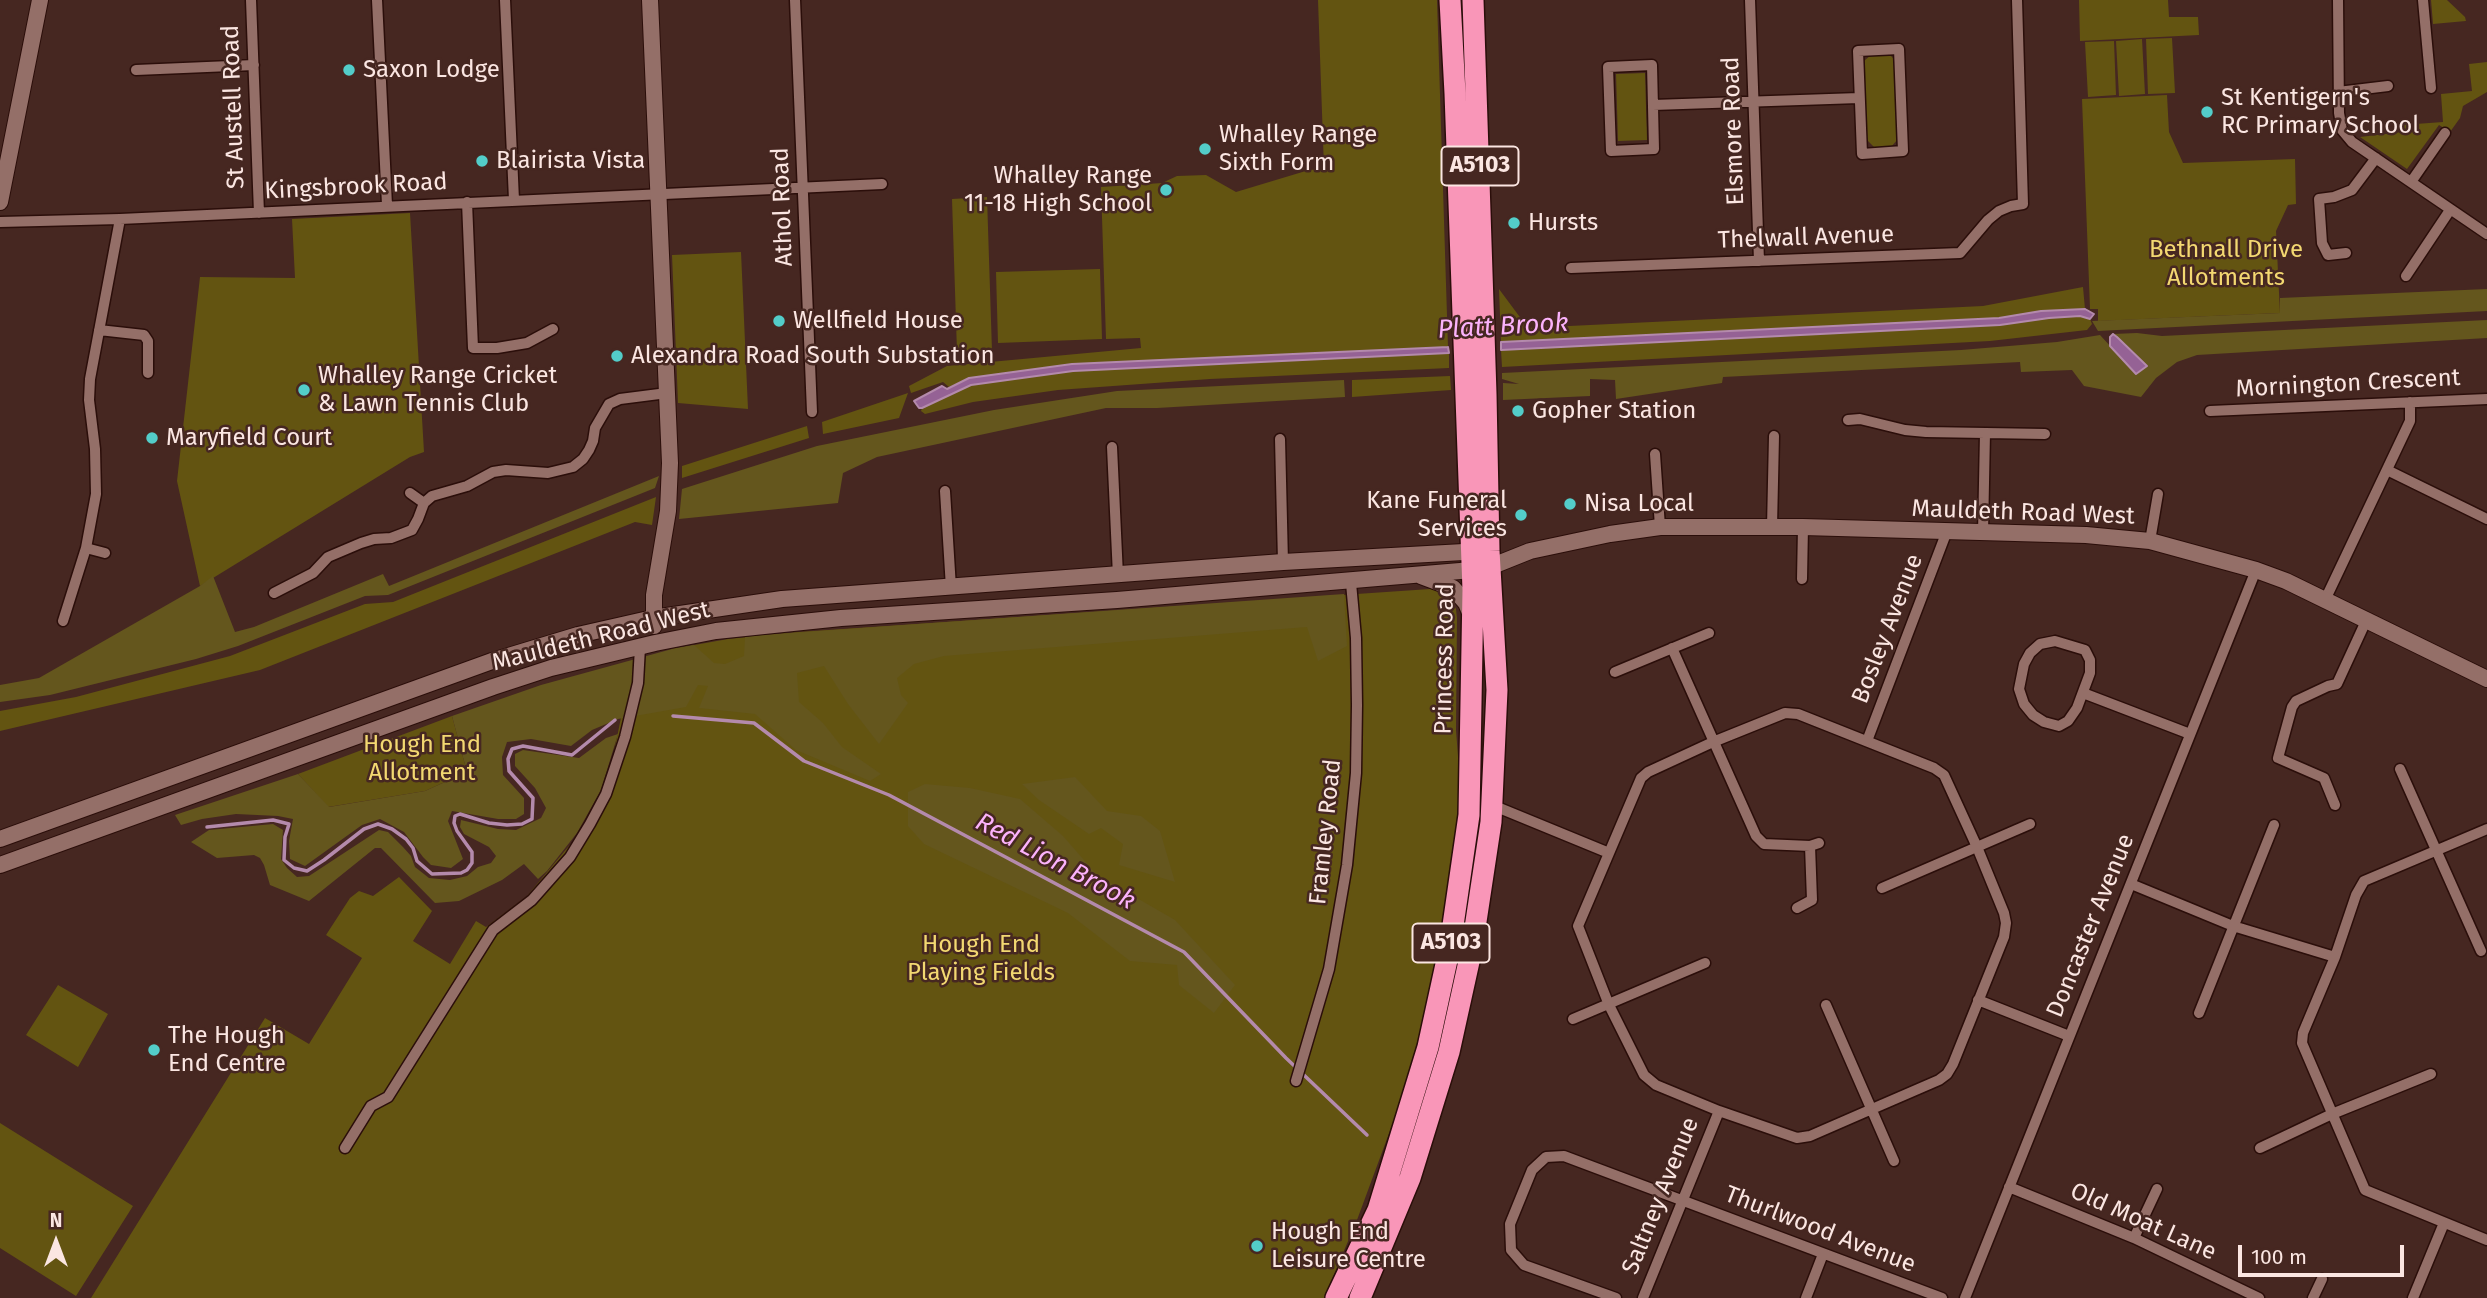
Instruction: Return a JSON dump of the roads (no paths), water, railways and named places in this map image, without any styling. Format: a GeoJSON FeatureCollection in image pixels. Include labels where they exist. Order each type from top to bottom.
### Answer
{"type":"FeatureCollection","features":[{"type":"Feature","properties":{"kind":"highway","name":"Princess Road"},"geometry":{"type":"LineString","coordinates":[[1450,0],[1474,333]]}},
{"type":"Feature","properties":{"kind":"highway","name":"Princess Road"},"geometry":{"type":"LineString","coordinates":[[1360,1298],[1410,1178],[1449,1052],[1472,948],[1492,806],[1497,690],[1481,560],[1474,333],[1474,0]]}},
{"type":"Feature","properties":{"kind":"highway","name":"Princess Road"},"geometry":{"type":"LineString","coordinates":[[1336,1298],[1378,1210],[1428,1047],[1450,946],[1469,815],[1471,615],[1481,560]]}},
{"type":"Feature","properties":{"kind":"street"},"geometry":{"type":"LineString","coordinates":[[0,202],[40,0]]}},
{"type":"Feature","properties":{"kind":"street","name":"St Austell Road"},"geometry":{"type":"LineString","coordinates":[[251,0],[259,213]]}},
{"type":"Feature","properties":{"kind":"street"},"geometry":{"type":"LineString","coordinates":[[377,0],[387,205]]}},
{"type":"Feature","properties":{"kind":"street"},"geometry":{"type":"LineString","coordinates":[[505,0],[514,200]]}},
{"type":"Feature","properties":{"kind":"street"},"geometry":{"type":"LineString","coordinates":[[345,1148],[371,1106],[388,1097],[493,930],[532,900],[570,857],[606,794],[632,711],[653,618],[668,511],[670,463],[650,0]]}},
{"type":"Feature","properties":{"kind":"street","name":"Athol Road"},"geometry":{"type":"LineString","coordinates":[[795,0],[813,412]]}},
{"type":"Feature","properties":{"kind":"street","name":"Elsmore Road"},"geometry":{"type":"LineString","coordinates":[[1750,0],[1759,261]]}},
{"type":"Feature","properties":{"kind":"street","name":"Thelwall Avenue"},"geometry":{"type":"LineString","coordinates":[[1571,268],[1960,253],[1998,211],[2024,204],[2017,0]]}},
{"type":"Feature","properties":{"kind":"street"},"geometry":{"type":"LineString","coordinates":[[2338,0],[2338,92],[2342,130],[2352,142],[2450,210],[2486,231]]}},
{"type":"Feature","properties":{"kind":"street"},"geometry":{"type":"LineString","coordinates":[[2423,0],[2431,88]]}},
{"type":"Feature","properties":{"kind":"street"},"geometry":{"type":"LineString","coordinates":[[1899,49],[1903,151],[1861,153],[1859,98],[1857,51],[1899,49]]}},
{"type":"Feature","properties":{"kind":"street"},"geometry":{"type":"LineString","coordinates":[[136,70],[254,65]]}},
{"type":"Feature","properties":{"kind":"street"},"geometry":{"type":"LineString","coordinates":[[1652,65],[1653,105],[1654,149],[1611,151],[1608,67],[1652,65]]}},
{"type":"Feature","properties":{"kind":"street"},"geometry":{"type":"LineString","coordinates":[[2338,92],[2388,86]]}},
{"type":"Feature","properties":{"kind":"street"},"geometry":{"type":"LineString","coordinates":[[1653,105],[1859,98]]}},
{"type":"Feature","properties":{"kind":"street"},"geometry":{"type":"LineString","coordinates":[[2411,182],[2445,133]]}},
{"type":"Feature","properties":{"kind":"street"},"geometry":{"type":"LineString","coordinates":[[2346,253],[2328,255],[2322,243],[2319,199],[2352,190],[2376,158]]}},
{"type":"Feature","properties":{"kind":"street","name":"Kingsbrook Road"},"geometry":{"type":"LineString","coordinates":[[0,222],[120,219],[882,184]]}},
{"type":"Feature","properties":{"kind":"street"},"geometry":{"type":"LineString","coordinates":[[467,202],[473,348],[497,348],[527,343],[553,329]]}},
{"type":"Feature","properties":{"kind":"street"},"geometry":{"type":"LineString","coordinates":[[2406,276],[2450,210]]}},
{"type":"Feature","properties":{"kind":"street"},"geometry":{"type":"LineString","coordinates":[[63,621],[86,548],[96,494],[95,449],[89,394],[120,219]]}},
{"type":"Feature","properties":{"kind":"street"},"geometry":{"type":"LineString","coordinates":[[99,330],[144,335],[148,341],[148,373]]}},
{"type":"Feature","properties":{"kind":"street"},"geometry":{"type":"LineString","coordinates":[[274,593],[313,573],[328,557],[360,543],[391,538],[412,530],[424,503],[432,496],[467,486],[494,472],[506,470],[548,473],[573,467],[589,450],[595,428],[609,404],[620,398],[667,393]]}},
{"type":"Feature","properties":{"kind":"street","name":"Mornington Crescent"},"geometry":{"type":"LineString","coordinates":[[2210,411],[2487,399]]}},
{"type":"Feature","properties":{"kind":"street"},"geometry":{"type":"LineString","coordinates":[[2325,600],[2410,421],[2410,401]]}},
{"type":"Feature","properties":{"kind":"street"},"geometry":{"type":"LineString","coordinates":[[1860,407],[1860,419]]}},
{"type":"Feature","properties":{"kind":"street"},"geometry":{"type":"LineString","coordinates":[[1848,420],[1860,419],[1926,432],[2045,434]]}},
{"type":"Feature","properties":{"kind":"street"},"geometry":{"type":"LineString","coordinates":[[1983,533],[1985,433]]}},
{"type":"Feature","properties":{"kind":"street"},"geometry":{"type":"LineString","coordinates":[[1772,527],[1773,436]]}},
{"type":"Feature","properties":{"kind":"street"},"geometry":{"type":"LineString","coordinates":[[1280,439],[1285,585]]}},
{"type":"Feature","properties":{"kind":"street"},"geometry":{"type":"LineString","coordinates":[[1112,447],[1118,576]]}},
{"type":"Feature","properties":{"kind":"street"},"geometry":{"type":"LineString","coordinates":[[1656,454],[1660,527]]}},
{"type":"Feature","properties":{"kind":"street"},"geometry":{"type":"LineString","coordinates":[[2387,470],[2487,519]]}},
{"type":"Feature","properties":{"kind":"street"},"geometry":{"type":"LineString","coordinates":[[945,491],[951,588]]}},
{"type":"Feature","properties":{"kind":"street"},"geometry":{"type":"LineString","coordinates":[[410,494],[424,503]]}},
{"type":"Feature","properties":{"kind":"street"},"geometry":{"type":"LineString","coordinates":[[2150,541],[2158,494]]}},
{"type":"Feature","properties":{"kind":"street","name":"Mauldeth Road West"},"geometry":{"type":"LineString","coordinates":[[0,865],[493,687],[551,668],[647,645],[716,631],[830,619],[1104,601],[1415,574],[1611,534],[1660,527],[1948,531],[2086,535],[2150,541],[2256,569],[2487,679]]}},
{"type":"Feature","properties":{"kind":"street"},"geometry":{"type":"LineString","coordinates":[[1802,579],[1803,527]]}},
{"type":"Feature","properties":{"kind":"street","name":"Bosley Avenue"},"geometry":{"type":"LineString","coordinates":[[1867,741],[1948,531]]}},
{"type":"Feature","properties":{"kind":"street"},"geometry":{"type":"LineString","coordinates":[[86,548],[105,553]]}},
{"type":"Feature","properties":{"kind":"street","name":"Mauldeth Road West"},"geometry":{"type":"LineString","coordinates":[[0,839],[492,661],[578,635],[653,618],[782,599],[1283,562],[1481,560]]}},
{"type":"Feature","properties":{"kind":"street","name":"Doncaster Avenue"},"geometry":{"type":"LineString","coordinates":[[1965,1298],[2256,569]]}},
{"type":"Feature","properties":{"kind":"street","name":"Mauldeth Road West"},"geometry":{"type":"LineString","coordinates":[[1415,574],[1453,588],[1466,603],[1471,615]]}},
{"type":"Feature","properties":{"kind":"street","name":"Framley Road"},"geometry":{"type":"LineString","coordinates":[[1296,1081],[1329,969],[1351,825],[1356,773],[1357,705],[1356,638],[1351,583]]}},
{"type":"Feature","properties":{"kind":"street"},"geometry":{"type":"LineString","coordinates":[[2335,805],[2324,778],[2273,756],[2296,701],[2337,684],[2366,621]]}},
{"type":"Feature","properties":{"kind":"street"},"geometry":{"type":"LineString","coordinates":[[1615,672],[1709,633]]}},
{"type":"Feature","properties":{"kind":"street"},"geometry":{"type":"LineString","coordinates":[[2055,641],[2085,650],[2090,660],[2090,673],[2083,693],[2068,721],[2059,726],[2044,722],[2033,715],[2024,704],[2020,689],[2024,664],[2030,653],[2040,644],[2055,641]]}},
{"type":"Feature","properties":{"kind":"street"},"geometry":{"type":"LineString","coordinates":[[1672,648],[1756,836],[1764,844],[1814,845],[1812,900],[1797,908]]}},
{"type":"Feature","properties":{"kind":"street"},"geometry":{"type":"LineString","coordinates":[[2083,693],[2190,734]]}},
{"type":"Feature","properties":{"kind":"street"},"geometry":{"type":"LineString","coordinates":[[1785,713],[1798,714],[1934,768],[1944,775],[1978,847],[2006,923],[2004,937],[1953,1064],[1939,1080],[1810,1136],[1797,1138],[1719,1111],[1656,1085],[1644,1075],[1609,1005],[1578,926],[1641,778],[1648,772],[1713,742],[1785,713]]}},
{"type":"Feature","properties":{"kind":"street"},"geometry":{"type":"LineString","coordinates":[[2400,769],[2481,951]]}},
{"type":"Feature","properties":{"kind":"street"},"geometry":{"type":"LineString","coordinates":[[1492,806],[1609,853]]}},
{"type":"Feature","properties":{"kind":"street"},"geometry":{"type":"LineString","coordinates":[[1882,888],[2030,824]]}},
{"type":"Feature","properties":{"kind":"street"},"geometry":{"type":"LineString","coordinates":[[2199,1013],[2274,825]]}},
{"type":"Feature","properties":{"kind":"street"},"geometry":{"type":"LineString","coordinates":[[2487,829],[2364,881],[2356,895],[2335,957],[2303,1033],[2302,1042],[2365,1190],[2487,1240]]}},
{"type":"Feature","properties":{"kind":"street"},"geometry":{"type":"LineString","coordinates":[[2131,884],[2233,926],[2335,957]]}},
{"type":"Feature","properties":{"kind":"street"},"geometry":{"type":"LineString","coordinates":[[1573,1018],[1705,964]]}},
{"type":"Feature","properties":{"kind":"street"},"geometry":{"type":"LineString","coordinates":[[1978,1000],[2069,1035]]}},
{"type":"Feature","properties":{"kind":"street"},"geometry":{"type":"LineString","coordinates":[[1826,1005],[1894,1161]]}},
{"type":"Feature","properties":{"kind":"street"},"geometry":{"type":"LineString","coordinates":[[2260,1148],[2332,1114],[2431,1074]]}},
{"type":"Feature","properties":{"kind":"street","name":"Saltney Avenue"},"geometry":{"type":"LineString","coordinates":[[1643,1298],[1719,1111]]}},
{"type":"Feature","properties":{"kind":"street","name":"Thurlwood Avenue"},"geometry":{"type":"LineString","coordinates":[[1616,1298],[1524,1265],[1511,1250],[1510,1224],[1532,1170],[1546,1157],[1564,1156],[1942,1298]]}},
{"type":"Feature","properties":{"kind":"street","name":"Old Moat Lane"},"geometry":{"type":"LineString","coordinates":[[2009,1187],[2134,1238],[2259,1298]]}},
{"type":"Feature","properties":{"kind":"street"},"geometry":{"type":"LineString","coordinates":[[2134,1238],[2158,1189]]}},
{"type":"Feature","properties":{"kind":"street"},"geometry":{"type":"LineString","coordinates":[[2413,1298],[2444,1223]]}},
{"type":"Feature","properties":{"kind":"street"},"geometry":{"type":"LineString","coordinates":[[1806,1298],[1823,1254]]}},
{"type":"Feature","properties":{"kind":"street"},"geometry":{"type":"LineString","coordinates":[[2313,1298],[2322,1279]]}},
{"type":"Feature","properties":{"kind":"waterway","name":"Red Lion Brook"},"geometry":{"type":"LineString","coordinates":[[673,716],[754,723],[804,761],[889,795],[1184,952],[1286,1058],[1367,1135]]}},
{"type":"Feature","properties":{"kind":"waterway"},"geometry":{"type":"LineString","coordinates":[[207,827],[273,820],[289,824],[285,837],[284,860],[294,868],[307,871],[364,829],[378,824],[392,829],[406,839],[413,848],[417,861],[432,874],[461,873],[472,863],[472,852],[457,831],[455,816],[460,814],[489,823],[507,825],[522,824],[532,819],[533,798],[509,771],[508,759],[512,749],[523,746],[572,755],[615,720]]}},
{"type":"Feature","properties":{"kind":"place","name":"Saxon Lodge"},"geometry":{"type":"Point","coordinates":[349,70]}},
{"type":"Feature","properties":{"kind":"place","name":"St Kentigern's RC Primary School"},"geometry":{"type":"Point","coordinates":[2207,112]}},
{"type":"Feature","properties":{"kind":"place","name":"Whalley Range Sixth Form"},"geometry":{"type":"Point","coordinates":[1205,149]}},
{"type":"Feature","properties":{"kind":"place","name":"Blairista Vista"},"geometry":{"type":"Point","coordinates":[482,161]}},
{"type":"Feature","properties":{"kind":"place","name":"Whalley Range 11-18 High School"},"geometry":{"type":"Point","coordinates":[1166,190]}},
{"type":"Feature","properties":{"kind":"place","name":"Hursts"},"geometry":{"type":"Point","coordinates":[1514,223]}},
{"type":"Feature","properties":{"kind":"place","name":"Wellfield House"},"geometry":{"type":"Point","coordinates":[779,321]}},
{"type":"Feature","properties":{"kind":"place","name":"Alexandra Road South Substation"},"geometry":{"type":"Point","coordinates":[617,356]}},
{"type":"Feature","properties":{"kind":"place","name":"Whalley Range Cricket & Lawn Tennis Club"},"geometry":{"type":"Point","coordinates":[304,390]}},
{"type":"Feature","properties":{"kind":"place","name":"Gopher Station"},"geometry":{"type":"Point","coordinates":[1518,411]}},
{"type":"Feature","properties":{"kind":"place","name":"Maryfield Court"},"geometry":{"type":"Point","coordinates":[152,438]}},
{"type":"Feature","properties":{"kind":"place","name":"Nisa Local"},"geometry":{"type":"Point","coordinates":[1570,504]}},
{"type":"Feature","properties":{"kind":"place","name":"Kane Funeral Services"},"geometry":{"type":"Point","coordinates":[1521,515]}},
{"type":"Feature","properties":{"kind":"place","name":"The Hough End Centre"},"geometry":{"type":"Point","coordinates":[154,1050]}},
{"type":"Feature","properties":{"kind":"place","name":"Hough End Leisure Centre"},"geometry":{"type":"Point","coordinates":[1257,1246]}},
{"type":"Feature","properties":{"kind":"park label","name":"Bethnall Drive Allotments"},"geometry":{"type":"Point","coordinates":[2226,264]}},
{"type":"Feature","properties":{"kind":"park label","name":"Hough End Allotment"},"geometry":{"type":"Point","coordinates":[422,759]}},
{"type":"Feature","properties":{"kind":"park label","name":"Hough End Playing Fields"},"geometry":{"type":"Point","coordinates":[981,959]}},
{"type":"Feature","properties":{"kind":"water label","name":"Platt Brook"},"geometry":{"type":"Point","coordinates":[1503,327]}}]}
